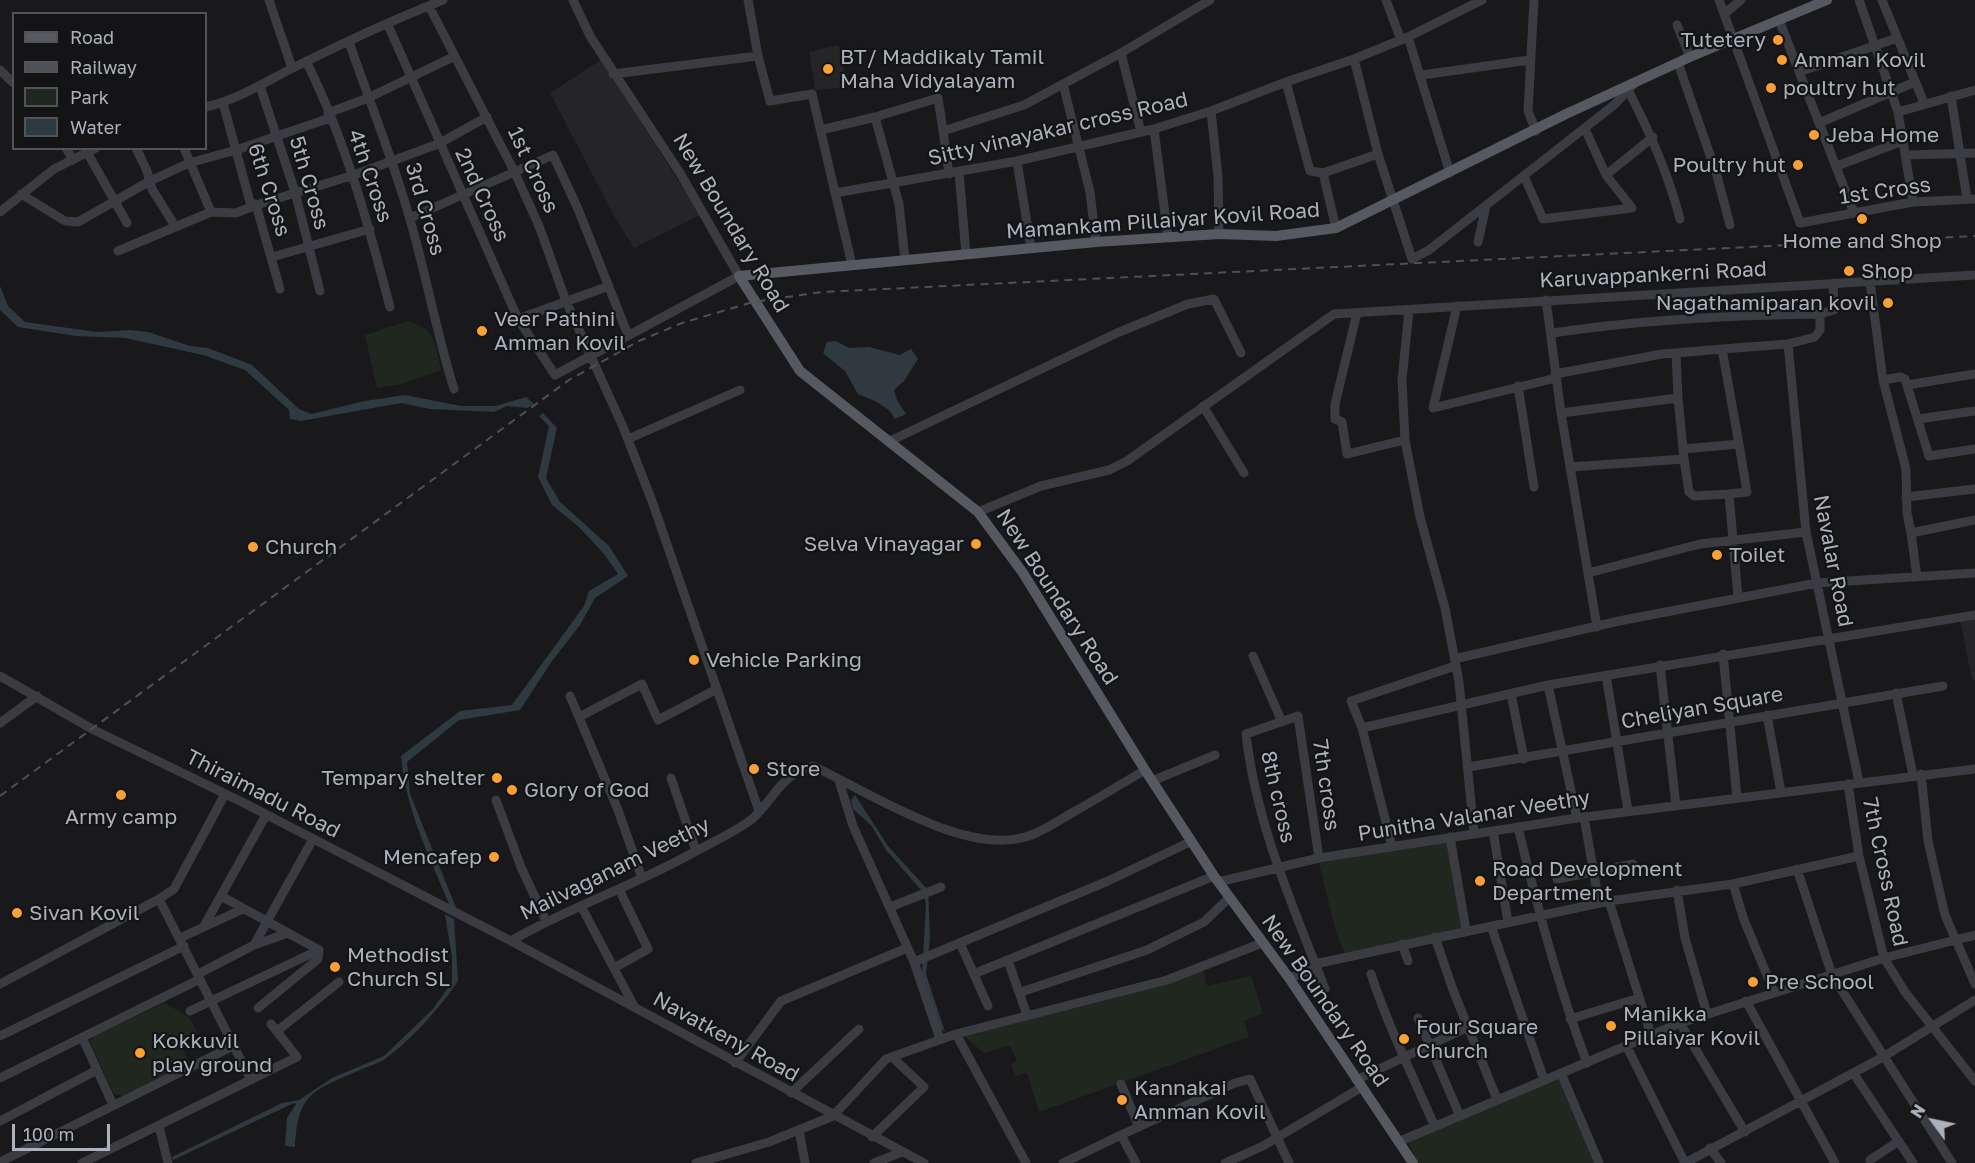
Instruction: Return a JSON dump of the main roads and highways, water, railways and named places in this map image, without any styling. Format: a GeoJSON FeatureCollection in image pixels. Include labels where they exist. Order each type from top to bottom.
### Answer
{"type":"FeatureCollection","features":[{"type":"Feature","properties":{"kind":"main road","name":"Mamankam Pillaiyar Kovil Road"},"geometry":{"type":"LineString","coordinates":[[739,276],[1096,242],[1219,234],[1276,236],[1336,228],[1393,202],[1566,114],[1632,87],[1690,57],[1827,0]]}},
{"type":"Feature","properties":{"kind":"main road","name":"New Boundary Road"},"geometry":{"type":"LineString","coordinates":[[739,276],[800,371],[978,512],[1023,573],[1145,770],[1216,879],[1290,978],[1413,1163]]}},
{"type":"Feature","properties":{"kind":"water"},"geometry":{"type":"Polygon","coordinates":[[[0,286],[8,306],[25,322],[97,332],[130,330],[148,332],[190,346],[208,348],[252,365],[299,409],[311,414],[365,401],[405,395],[461,406],[496,406],[526,397],[534,404],[527,408],[507,406],[494,412],[430,409],[401,403],[301,421],[290,419],[289,410],[245,370],[203,355],[125,338],[76,336],[18,327],[0,310],[0,286]]]}},
{"type":"Feature","properties":{"kind":"water"},"geometry":{"type":"Polygon","coordinates":[[[836,341],[849,348],[869,347],[900,355],[911,349],[918,359],[904,381],[894,390],[906,414],[895,419],[889,410],[858,394],[845,371],[823,353],[827,342],[836,341]]]}},
{"type":"Feature","properties":{"kind":"water"},"geometry":{"type":"Polygon","coordinates":[[[543,413],[557,428],[546,478],[560,502],[609,546],[628,576],[595,598],[580,625],[552,661],[520,710],[459,720],[407,762],[410,794],[457,910],[450,906],[413,814],[401,756],[460,711],[512,705],[584,606],[589,591],[618,574],[604,554],[580,528],[552,505],[538,477],[549,426],[539,416],[543,413]]]}},
{"type":"Feature","properties":{"kind":"water"},"geometry":{"type":"Polygon","coordinates":[[[855,795],[888,846],[928,890],[930,938],[926,974],[945,1032],[938,1026],[922,974],[926,904],[923,892],[886,850],[871,825],[853,809],[851,800],[855,795]]]}},
{"type":"Feature","properties":{"kind":"water"},"geometry":{"type":"Polygon","coordinates":[[[445,914],[454,919],[458,981],[425,1023],[385,1059],[330,1083],[311,1096],[304,1104],[300,1115],[295,1147],[285,1146],[287,1118],[296,1104],[294,1103],[173,1160],[172,1157],[282,1103],[299,1100],[332,1078],[384,1056],[433,1009],[452,982],[452,957],[445,914]]]}},
{"type":"Feature","properties":{"kind":"railway"},"geometry":{"type":"LineString","coordinates":[[0,796],[569,380],[639,341],[682,323],[753,302],[822,292],[1975,236]]}},
{"type":"Feature","properties":{"kind":"place","name":"Tutetery"},"geometry":{"type":"Point","coordinates":[1778,40]}},
{"type":"Feature","properties":{"kind":"place","name":"Amman Kovil"},"geometry":{"type":"Point","coordinates":[1782,60]}},
{"type":"Feature","properties":{"kind":"place","name":"BT/ Maddikaly Tamil Maha Vidyalayam"},"geometry":{"type":"Point","coordinates":[828,69]}},
{"type":"Feature","properties":{"kind":"place","name":"poultry hut"},"geometry":{"type":"Point","coordinates":[1771,88]}},
{"type":"Feature","properties":{"kind":"place","name":"Jeba Home"},"geometry":{"type":"Point","coordinates":[1814,135]}},
{"type":"Feature","properties":{"kind":"place","name":"Poultry hut"},"geometry":{"type":"Point","coordinates":[1798,165]}},
{"type":"Feature","properties":{"kind":"place","name":"Home and Shop"},"geometry":{"type":"Point","coordinates":[1862,219]}},
{"type":"Feature","properties":{"kind":"place","name":"Shop"},"geometry":{"type":"Point","coordinates":[1849,271]}},
{"type":"Feature","properties":{"kind":"place","name":"Nagathamiparan kovil"},"geometry":{"type":"Point","coordinates":[1888,303]}},
{"type":"Feature","properties":{"kind":"place","name":"Veer Pathini Amman Kovil"},"geometry":{"type":"Point","coordinates":[482,331]}},
{"type":"Feature","properties":{"kind":"place","name":"Selva Vinayagar"},"geometry":{"type":"Point","coordinates":[976,544]}},
{"type":"Feature","properties":{"kind":"place","name":"Church"},"geometry":{"type":"Point","coordinates":[253,547]}},
{"type":"Feature","properties":{"kind":"place","name":"Toilet"},"geometry":{"type":"Point","coordinates":[1717,555]}},
{"type":"Feature","properties":{"kind":"place","name":"Vehicle Parking"},"geometry":{"type":"Point","coordinates":[694,660]}},
{"type":"Feature","properties":{"kind":"place","name":"Store"},"geometry":{"type":"Point","coordinates":[754,769]}},
{"type":"Feature","properties":{"kind":"place","name":"Tempary shelter"},"geometry":{"type":"Point","coordinates":[497,778]}},
{"type":"Feature","properties":{"kind":"place","name":"Glory of God"},"geometry":{"type":"Point","coordinates":[512,790]}},
{"type":"Feature","properties":{"kind":"place","name":"Army camp"},"geometry":{"type":"Point","coordinates":[121,795]}},
{"type":"Feature","properties":{"kind":"place","name":"Mencafep"},"geometry":{"type":"Point","coordinates":[494,857]}},
{"type":"Feature","properties":{"kind":"place","name":"Road Development Department"},"geometry":{"type":"Point","coordinates":[1480,881]}},
{"type":"Feature","properties":{"kind":"place","name":"Sivan Kovil"},"geometry":{"type":"Point","coordinates":[17,913]}},
{"type":"Feature","properties":{"kind":"place","name":"Methodist Church SL"},"geometry":{"type":"Point","coordinates":[335,967]}},
{"type":"Feature","properties":{"kind":"place","name":"Pre School"},"geometry":{"type":"Point","coordinates":[1753,982]}},
{"type":"Feature","properties":{"kind":"place","name":"Manikka Pillaiyar Kovil"},"geometry":{"type":"Point","coordinates":[1611,1026]}},
{"type":"Feature","properties":{"kind":"place","name":"Four Square Church"},"geometry":{"type":"Point","coordinates":[1404,1039]}},
{"type":"Feature","properties":{"kind":"place","name":"Kokkuvil play ground"},"geometry":{"type":"Point","coordinates":[140,1053]}},
{"type":"Feature","properties":{"kind":"place","name":"Kannakai Amman Kovil"},"geometry":{"type":"Point","coordinates":[1122,1100]}}]}
